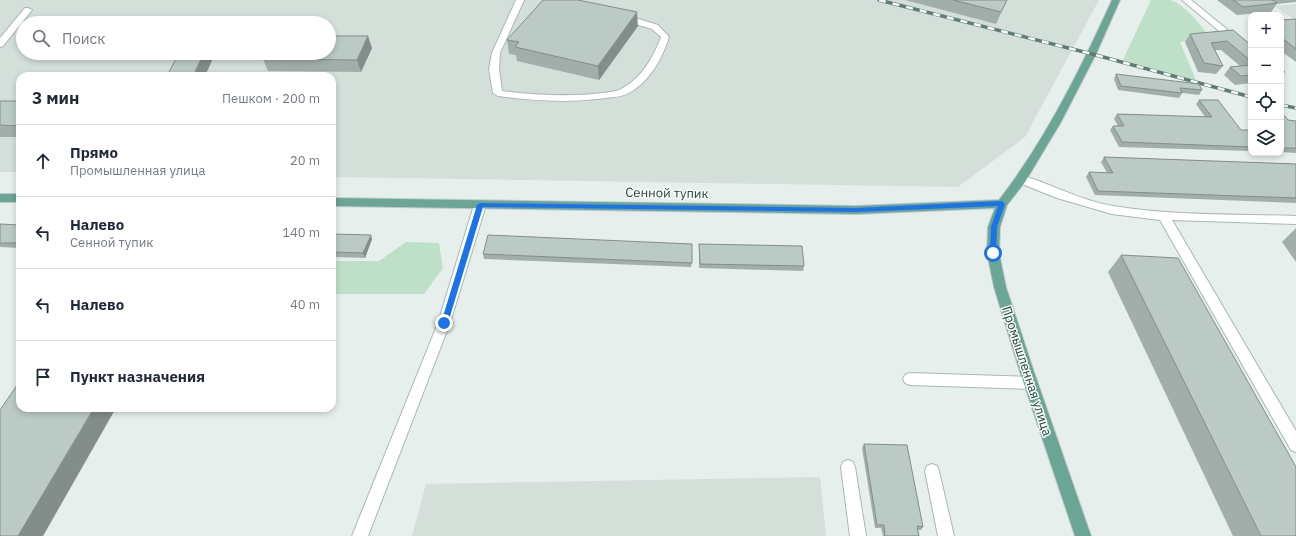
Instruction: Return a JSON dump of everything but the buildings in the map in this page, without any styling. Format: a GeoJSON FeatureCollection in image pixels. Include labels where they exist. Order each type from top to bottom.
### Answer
{"type":"FeatureCollection","features":[{"type":"Feature","properties":{"kind":"main road","name":"Промышленная улица"},"geometry":{"type":"LineString","coordinates":[[1083,536],[1030,383],[1000,287],[993,253],[994,227],[1002,204],[1021,179],[1063,108],[1092,54],[1116,0]]}},
{"type":"Feature","properties":{"kind":"main road"},"geometry":{"type":"LineString","coordinates":[[0,198],[16,198]]}},
{"type":"Feature","properties":{"kind":"main road","name":"Сенной тупик"},"geometry":{"type":"LineString","coordinates":[[336,202],[856,210],[1002,204]]}},
{"type":"Feature","properties":{"kind":"street"},"geometry":{"type":"LineString","coordinates":[[520,0],[496,53],[494,69],[498,93],[535,98],[588,98],[624,92],[647,73],[661,52],[665,37],[656,27],[610,14]]}},
{"type":"Feature","properties":{"kind":"street"},"geometry":{"type":"LineString","coordinates":[[1186,0],[1248,51]]}},
{"type":"Feature","properties":{"kind":"street"},"geometry":{"type":"LineString","coordinates":[[23,16],[28,10]]}},
{"type":"Feature","properties":{"kind":"street"},"geometry":{"type":"LineString","coordinates":[[0,44],[16,25]]}},
{"type":"Feature","properties":{"kind":"street"},"geometry":{"type":"LineString","coordinates":[[1021,179],[1061,195],[1112,210],[1164,216],[1296,220]]}},
{"type":"Feature","properties":{"kind":"street"},"geometry":{"type":"LineString","coordinates":[[360,536],[444,323],[480,205]]}},
{"type":"Feature","properties":{"kind":"street"},"geometry":{"type":"LineString","coordinates":[[1164,216],[1296,445]]}},
{"type":"Feature","properties":{"kind":"street"},"geometry":{"type":"LineString","coordinates":[[910,379],[1030,383]]}},
{"type":"Feature","properties":{"kind":"street"},"geometry":{"type":"LineString","coordinates":[[848,467],[858,536]]}},
{"type":"Feature","properties":{"kind":"street"},"geometry":{"type":"LineString","coordinates":[[932,471],[946,536]]}},
{"type":"Feature","properties":{"kind":"shaded area"},"geometry":{"type":"Polygon","coordinates":[[[0,0],[1099,0],[1025,137],[958,187],[336,177],[336,72],[16,72],[16,172],[0,172],[0,0]]]}},
{"type":"Feature","properties":{"kind":"shaded area"},"geometry":{"type":"Polygon","coordinates":[[[1296,4],[1296,21],[1284,12],[1275,6],[1296,4]]]}},
{"type":"Feature","properties":{"kind":"shaded area"},"geometry":{"type":"Polygon","coordinates":[[[820,477],[826,536],[412,536],[426,484],[820,477]]]}},
{"type":"Feature","properties":{"kind":"green space"},"geometry":{"type":"Polygon","coordinates":[[[1151,0],[1170,0],[1180,5],[1192,16],[1206,33],[1208,37],[1180,42],[1196,80],[1123,60],[1151,0]]]}},
{"type":"Feature","properties":{"kind":"green space"},"geometry":{"type":"Polygon","coordinates":[[[406,242],[439,243],[443,268],[424,294],[336,294],[336,261],[379,261],[406,242]]]}},
{"type":"Feature","properties":{"kind":"railway"},"geometry":{"type":"LineString","coordinates":[[879,0],[1092,54],[1248,96]]}},
{"type":"Feature","properties":{"kind":"railway"},"geometry":{"type":"LineString","coordinates":[[1284,106],[1296,108]]}},
{"type":"Feature","properties":{"kind":"route"},"geometry":{"type":"LineString","coordinates":[[444,323],[480,205],[856,210],[1002,204],[994,227],[993,253]]}}]}
